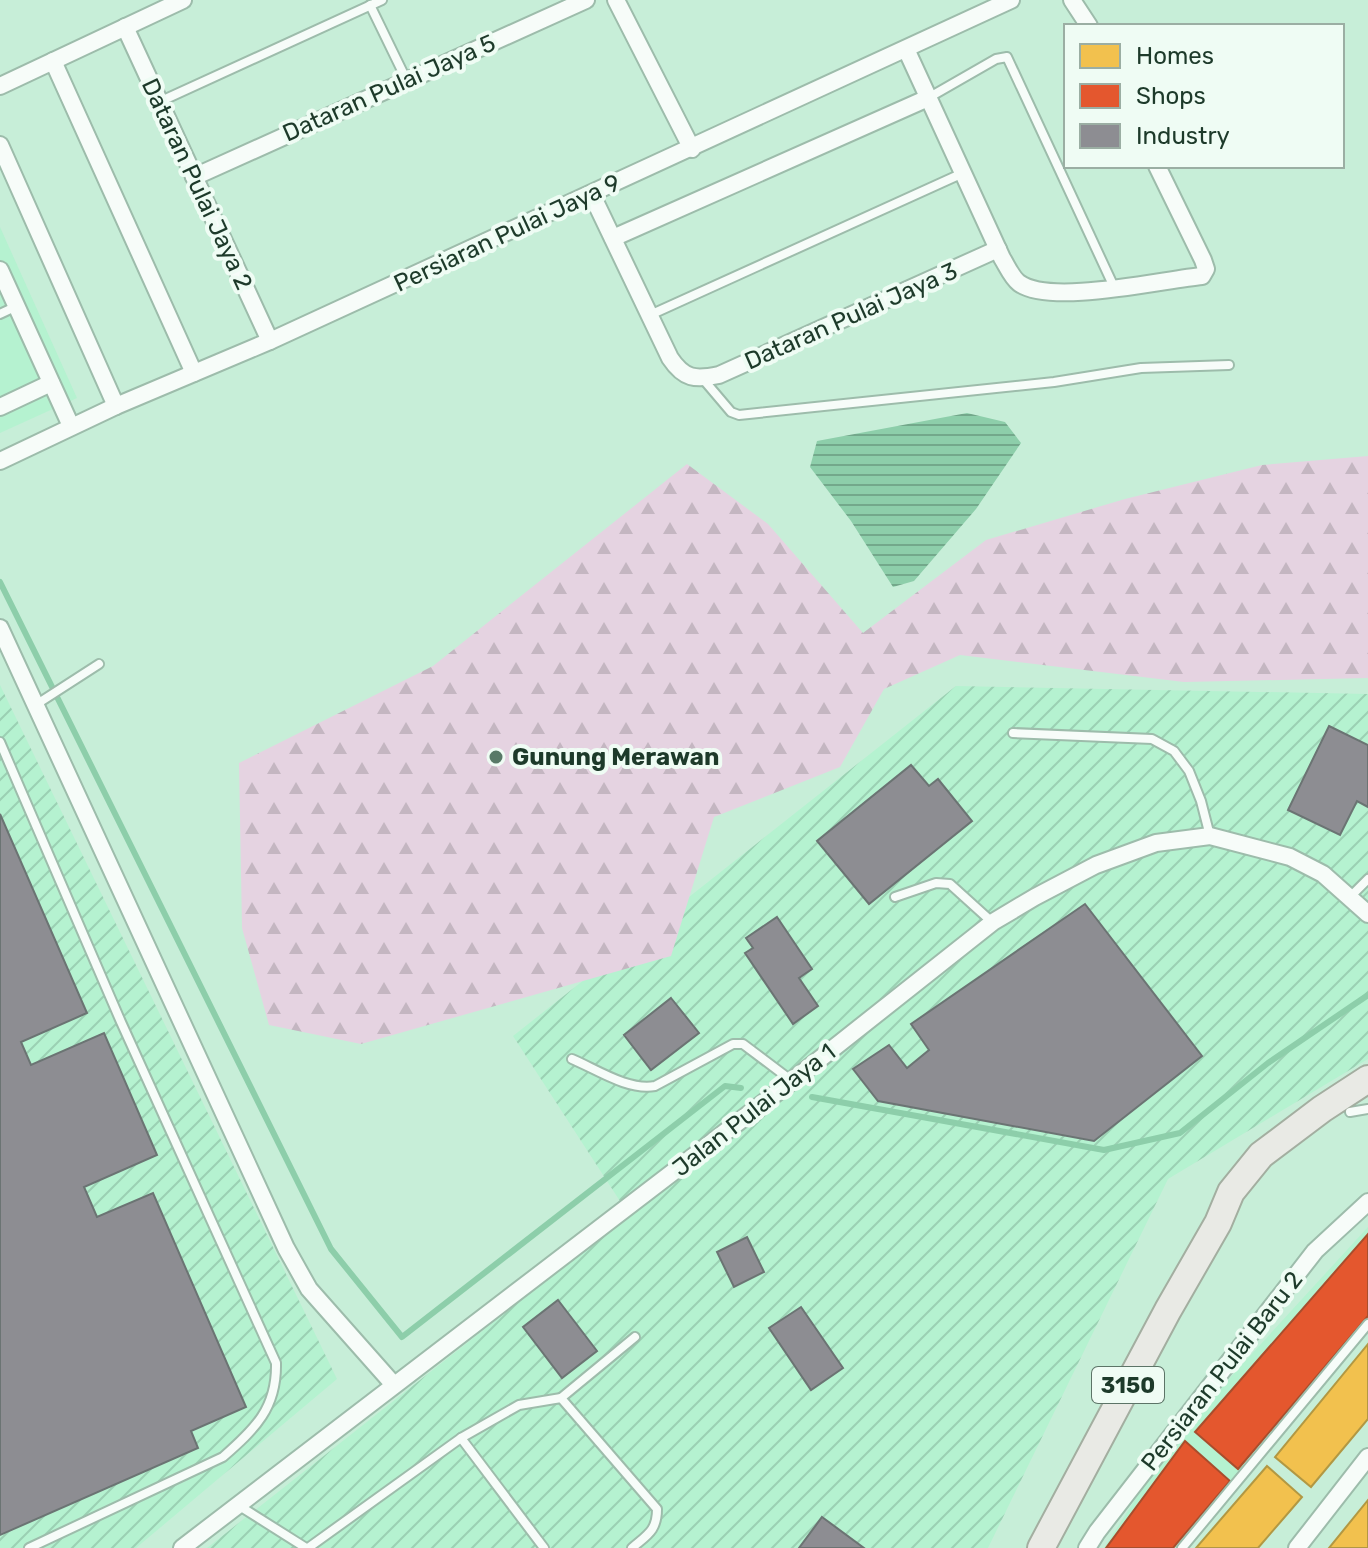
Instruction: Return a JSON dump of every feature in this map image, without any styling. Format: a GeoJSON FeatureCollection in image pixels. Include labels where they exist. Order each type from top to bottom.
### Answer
{"type":"FeatureCollection","features":[{"type":"Feature","properties":{"kind":"main road","name":"3150"},"geometry":{"type":"LineString","coordinates":[[1041,1548],[1218,1223],[1231,1192],[1261,1155],[1368,1079]]}},
{"type":"Feature","properties":{"kind":"main road","name":"3150"},"geometry":{"type":"LineString","coordinates":[[1218,1223],[1275,1161],[1362,1107]]}},
{"type":"Feature","properties":{"kind":"street"},"geometry":{"type":"LineString","coordinates":[[0,86],[183,0]]}},
{"type":"Feature","properties":{"kind":"street","name":"Dataran Pulai Jaya 5"},"geometry":{"type":"LineString","coordinates":[[194,177],[586,0]]}},
{"type":"Feature","properties":{"kind":"street"},"geometry":{"type":"LineString","coordinates":[[616,0],[692,149]]}},
{"type":"Feature","properties":{"kind":"street","name":"Persiaran Pulai Jaya 9"},"geometry":{"type":"LineString","coordinates":[[0,461],[71,426],[270,341],[592,195],[1011,0]]}},
{"type":"Feature","properties":{"kind":"street"},"geometry":{"type":"LineString","coordinates":[[1072,0],[1088,24]]}},
{"type":"Feature","properties":{"kind":"street","name":"Dataran Pulai Jaya 2"},"geometry":{"type":"LineString","coordinates":[[125,27],[270,341]]}},
{"type":"Feature","properties":{"kind":"street"},"geometry":{"type":"LineString","coordinates":[[906,49],[998,249],[1017,282],[1036,292],[1058,294],[1202,276],[1206,269],[1158,168]]}},
{"type":"Feature","properties":{"kind":"street"},"geometry":{"type":"LineString","coordinates":[[53,61],[194,373]]}},
{"type":"Feature","properties":{"kind":"street","name":"Persiaran Pulai Jaya 9"},"geometry":{"type":"LineString","coordinates":[[613,238],[928,98]]}},
{"type":"Feature","properties":{"kind":"street"},"geometry":{"type":"LineString","coordinates":[[0,145],[116,406]]}},
{"type":"Feature","properties":{"kind":"street"},"geometry":{"type":"LineString","coordinates":[[592,195],[679,371],[703,378]]}},
{"type":"Feature","properties":{"kind":"street","name":"Dataran Pulai Jaya 3"},"geometry":{"type":"LineString","coordinates":[[703,378],[719,375],[998,249]]}},
{"type":"Feature","properties":{"kind":"street"},"geometry":{"type":"LineString","coordinates":[[0,270],[71,426]]}},
{"type":"Feature","properties":{"kind":"street"},"geometry":{"type":"LineString","coordinates":[[0,407],[51,383]]}},
{"type":"Feature","properties":{"kind":"street"},"geometry":{"type":"LineString","coordinates":[[0,628],[286,1248],[309,1289],[394,1385]]}},
{"type":"Feature","properties":{"kind":"street","name":"Jalan Pulai Jaya 1"},"geometry":{"type":"LineString","coordinates":[[182,1548],[792,1081],[993,922],[1096,865],[1156,843],[1210,836],[1290,857],[1323,874],[1368,914]]}},
{"type":"Feature","properties":{"kind":"street","name":"Persiaran Pulai Baru 2"},"geometry":{"type":"LineString","coordinates":[[1087,1548],[1315,1251],[1368,1202]]}},
{"type":"Feature","properties":{"kind":"street"},"geometry":{"type":"LineString","coordinates":[[1297,1548],[1368,1457]]}},
{"type":"Feature","properties":{"kind":"lane"},"geometry":{"type":"LineString","coordinates":[[159,102],[382,0]]}},
{"type":"Feature","properties":{"kind":"lane"},"geometry":{"type":"LineString","coordinates":[[370,5],[406,79]]}},
{"type":"Feature","properties":{"kind":"lane"},"geometry":{"type":"LineString","coordinates":[[928,98],[996,59],[1007,57],[1114,287]]}},
{"type":"Feature","properties":{"kind":"lane"},"geometry":{"type":"LineString","coordinates":[[650,315],[963,173]]}},
{"type":"Feature","properties":{"kind":"lane"},"geometry":{"type":"LineString","coordinates":[[0,314],[17,306]]}},
{"type":"Feature","properties":{"kind":"lane"},"geometry":{"type":"LineString","coordinates":[[703,378],[731,412],[739,415],[931,392],[1054,382],[1141,368],[1229,365]]}},
{"type":"Feature","properties":{"kind":"lane"},"geometry":{"type":"LineString","coordinates":[[37,704],[99,664]]}},
{"type":"Feature","properties":{"kind":"lane"},"geometry":{"type":"LineString","coordinates":[[1013,733],[1152,739],[1174,751],[1189,771],[1210,836]]}},
{"type":"Feature","properties":{"kind":"lane"},"geometry":{"type":"LineString","coordinates":[[0,742],[121,1022],[276,1363],[275,1390],[269,1405],[242,1440],[223,1457],[29,1548]]}},
{"type":"Feature","properties":{"kind":"lane"},"geometry":{"type":"LineString","coordinates":[[1350,897],[1368,879]]}},
{"type":"Feature","properties":{"kind":"lane"},"geometry":{"type":"LineString","coordinates":[[895,897],[936,883],[950,884],[993,922]]}},
{"type":"Feature","properties":{"kind":"lane"},"geometry":{"type":"LineString","coordinates":[[572,1059],[628,1083],[646,1087],[655,1086],[733,1044],[743,1044],[792,1081]]}},
{"type":"Feature","properties":{"kind":"lane"},"geometry":{"type":"LineString","coordinates":[[1182,1548],[1368,1324]]}},
{"type":"Feature","properties":{"kind":"lane"},"geometry":{"type":"LineString","coordinates":[[237,1505],[307,1548],[461,1438],[519,1405],[561,1398],[635,1337]]}},
{"type":"Feature","properties":{"kind":"lane"},"geometry":{"type":"LineString","coordinates":[[561,1398],[657,1509],[657,1523],[632,1548]]}},
{"type":"Feature","properties":{"kind":"lane"},"geometry":{"type":"LineString","coordinates":[[461,1438],[544,1548]]}},
{"type":"Feature","properties":{"kind":"shaded area"},"geometry":{"type":"Polygon","coordinates":[[[0,227],[77,398],[0,433],[0,227]]]}},
{"type":"Feature","properties":{"kind":"shaded area"},"geometry":{"type":"Polygon","coordinates":[[[967,413],[1005,422],[1021,443],[976,509],[914,581],[893,587],[851,521],[810,467],[817,441],[967,413]]]}},
{"type":"Feature","properties":{"kind":"shaded area"},"geometry":{"type":"Polygon","coordinates":[[[0,685],[337,1379],[136,1548],[0,1548],[0,685]]]}},
{"type":"Feature","properties":{"kind":"shaded area"},"geometry":{"type":"Polygon","coordinates":[[[956,686],[1368,694],[1368,1059],[1168,1179],[988,1548],[207,1548],[629,1215],[513,1036],[956,686]]]}},
{"type":"Feature","properties":{"kind":"shaded area"},"geometry":{"type":"Polygon","coordinates":[[[1368,1227],[1368,1321],[1179,1548],[1104,1548],[1174,1439],[1368,1227]]]}},
{"type":"Feature","properties":{"kind":"green space","name":"Gunung Merawan"},"geometry":{"type":"Polygon","coordinates":[[[1368,456],[1368,678],[1184,682],[960,655],[884,689],[840,767],[714,817],[671,956],[361,1044],[269,1025],[242,928],[239,763],[433,666],[687,464],[768,524],[863,633],[986,540],[1125,499],[1262,465],[1368,456]]]}},
{"type":"Feature","properties":{"kind":"building: Homes"},"geometry":{"type":"Polygon","coordinates":[[[1368,1344],[1368,1419],[1311,1487],[1275,1457],[1368,1344]]]}},
{"type":"Feature","properties":{"kind":"building: Homes"},"geometry":{"type":"Polygon","coordinates":[[[1267,1466],[1302,1497],[1258,1548],[1196,1548],[1267,1466]]]}},
{"type":"Feature","properties":{"kind":"building: Homes"},"geometry":{"type":"Polygon","coordinates":[[[1368,1500],[1368,1548],[1329,1548],[1368,1500]]]}},
{"type":"Feature","properties":{"kind":"building: Shops"},"geometry":{"type":"Polygon","coordinates":[[[1368,1234],[1368,1316],[1238,1469],[1195,1432],[1368,1234]]]}},
{"type":"Feature","properties":{"kind":"building: Shops"},"geometry":{"type":"Polygon","coordinates":[[[1185,1441],[1230,1481],[1173,1548],[1106,1548],[1185,1441]]]}},
{"type":"Feature","properties":{"kind":"building: Industry"},"geometry":{"type":"Polygon","coordinates":[[[1329,726],[1368,745],[1368,807],[1357,801],[1340,835],[1288,810],[1329,726]]]}},
{"type":"Feature","properties":{"kind":"building: Industry"},"geometry":{"type":"Polygon","coordinates":[[[911,765],[929,786],[938,779],[972,821],[869,904],[817,841],[911,765]]]}},
{"type":"Feature","properties":{"kind":"building: Industry"},"geometry":{"type":"Polygon","coordinates":[[[0,814],[87,1013],[21,1042],[31,1065],[104,1033],[157,1155],[84,1187],[97,1217],[153,1193],[246,1407],[191,1431],[198,1448],[0,1535],[0,814]]]}},
{"type":"Feature","properties":{"kind":"building: Industry"},"geometry":{"type":"Polygon","coordinates":[[[1085,904],[1202,1056],[1094,1141],[878,1101],[853,1069],[889,1045],[907,1068],[929,1050],[911,1024],[1085,904]]]}},
{"type":"Feature","properties":{"kind":"building: Industry"},"geometry":{"type":"Polygon","coordinates":[[[777,917],[812,969],[799,978],[818,1006],[793,1024],[745,953],[753,948],[746,938],[777,917]]]}},
{"type":"Feature","properties":{"kind":"building: Industry"},"geometry":{"type":"Polygon","coordinates":[[[671,998],[699,1033],[651,1070],[624,1035],[671,998]]]}},
{"type":"Feature","properties":{"kind":"building: Industry"},"geometry":{"type":"Polygon","coordinates":[[[747,1237],[764,1272],[734,1287],[717,1252],[747,1237]]]}},
{"type":"Feature","properties":{"kind":"building: Industry"},"geometry":{"type":"Polygon","coordinates":[[[558,1300],[597,1351],[562,1378],[523,1327],[558,1300]]]}},
{"type":"Feature","properties":{"kind":"building: Industry"},"geometry":{"type":"Polygon","coordinates":[[[801,1307],[843,1368],[811,1390],[769,1328],[801,1307]]]}},
{"type":"Feature","properties":{"kind":"building: Industry"},"geometry":{"type":"Polygon","coordinates":[[[822,1517],[864,1548],[799,1548],[822,1517]]]}},
{"type":"Feature","properties":{"kind":"waterway"},"geometry":{"type":"LineString","coordinates":[[0,582],[331,1249],[402,1337],[725,1086],[741,1088]]}},
{"type":"Feature","properties":{"kind":"waterway"},"geometry":{"type":"LineString","coordinates":[[812,1097],[1104,1150],[1180,1133],[1268,1063],[1368,995]]}},
{"type":"Feature","properties":{"kind":"place","name":"Gunung Merawan"},"geometry":{"type":"Point","coordinates":[496,757]}}]}
